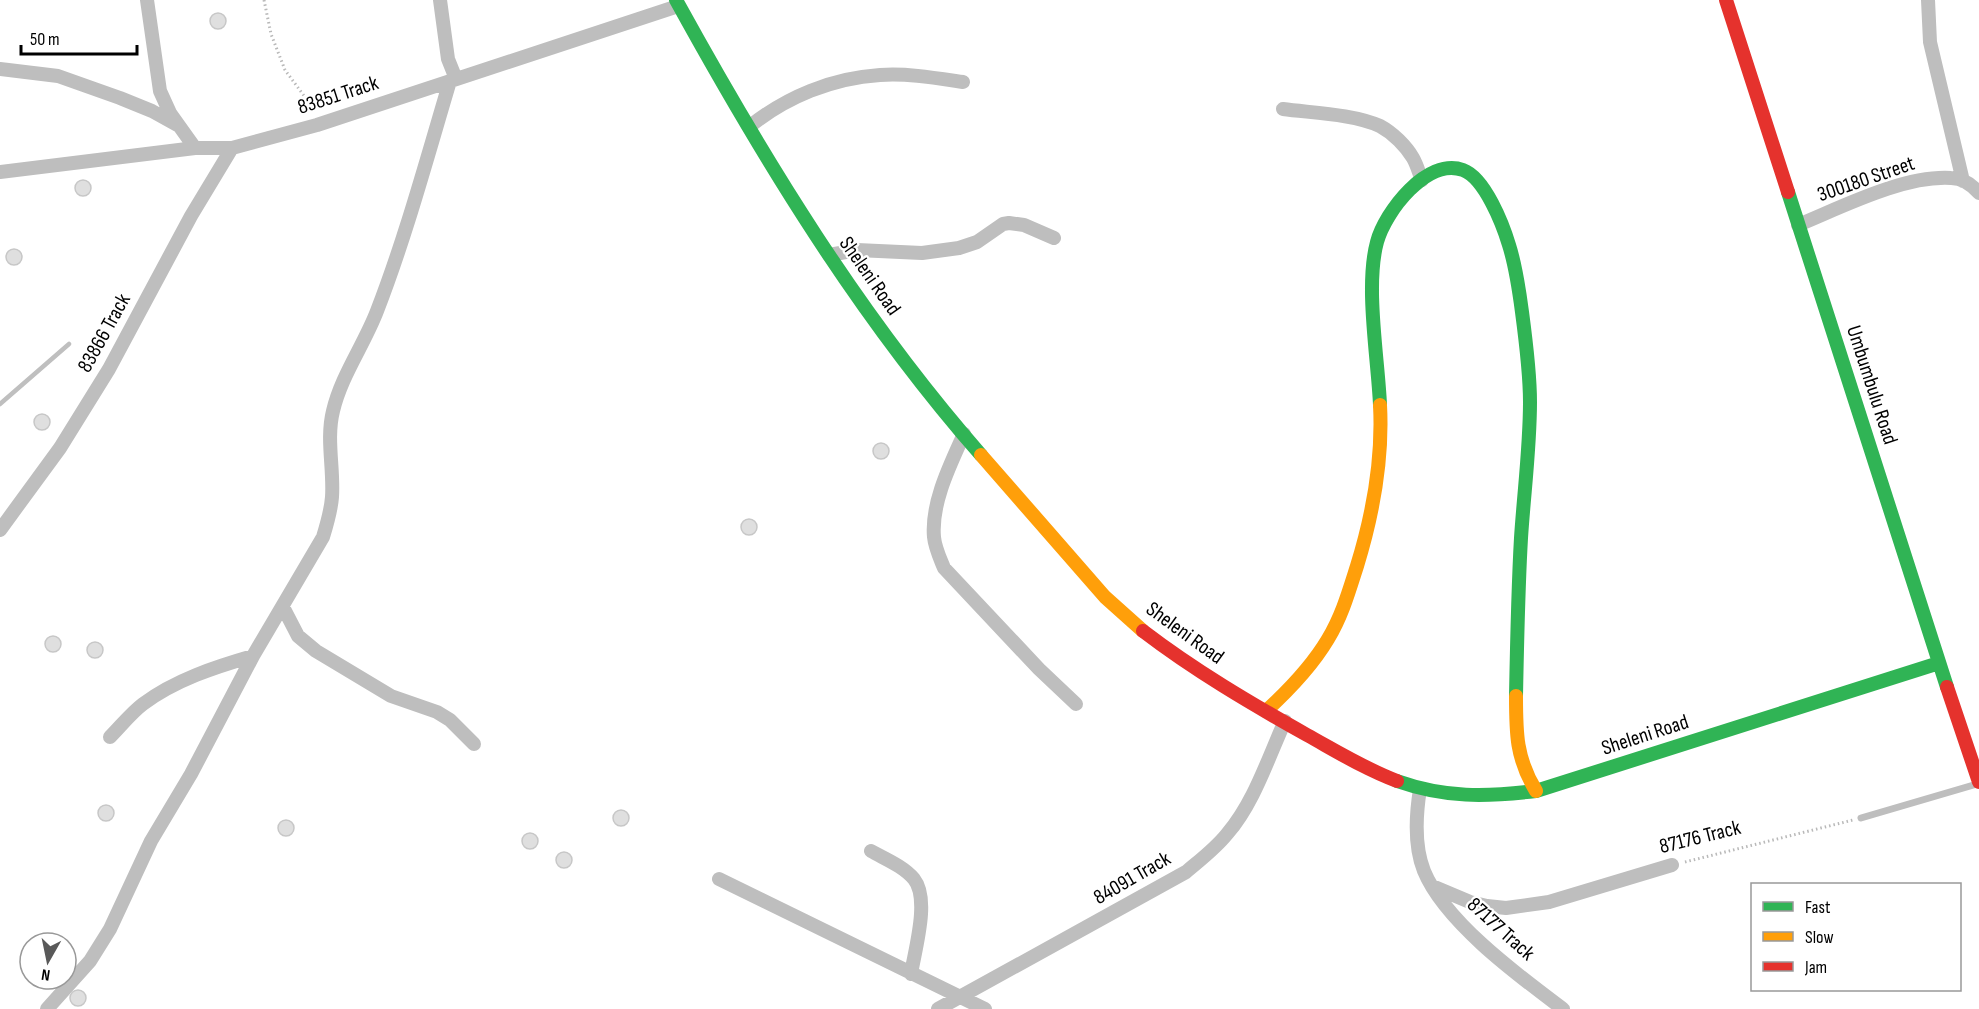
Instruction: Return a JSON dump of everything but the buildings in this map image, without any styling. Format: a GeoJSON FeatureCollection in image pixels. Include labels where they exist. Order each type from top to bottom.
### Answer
{"type":"FeatureCollection","features":[{"type":"Feature","properties":{"kind":"street"},"geometry":{"type":"LineString","coordinates":[[147,0],[160,92],[163,101],[195,148]]}},
{"type":"Feature","properties":{"kind":"street"},"geometry":{"type":"LineString","coordinates":[[50,1008],[90,961],[110,929],[151,841],[195,765],[253,656],[315,551],[329,517],[333,497],[332,414],[336,398],[376,313],[399,251],[453,80],[440,0]]}},
{"type":"Feature","properties":{"kind":"street","name":"Umbumbulu Road"},"geometry":{"type":"LineString","coordinates":[[1726,0],[1979,783]]}},
{"type":"Feature","properties":{"kind":"street"},"geometry":{"type":"LineString","coordinates":[[1928,0],[1930,42],[1963,181],[1979,193]]}},
{"type":"Feature","properties":{"kind":"street","name":"83851 Track"},"geometry":{"type":"LineString","coordinates":[[0,172],[195,148],[232,148],[325,122],[677,3]]}},
{"type":"Feature","properties":{"kind":"street","name":"Sheleni Road"},"geometry":{"type":"LineString","coordinates":[[677,3],[749,128],[829,255],[886,336],[964,434],[1105,597],[1163,646],[1233,692],[1374,772],[1420,789],[1438,793],[1493,796],[1536,791],[1939,663]]}},
{"type":"Feature","properties":{"kind":"street"},"geometry":{"type":"LineString","coordinates":[[0,69],[58,76],[120,98],[179,126]]}},
{"type":"Feature","properties":{"kind":"street"},"geometry":{"type":"LineString","coordinates":[[749,128],[784,102],[808,91],[856,78],[882,74],[934,77],[963,82]]}},
{"type":"Feature","properties":{"kind":"street"},"geometry":{"type":"LineString","coordinates":[[1283,109],[1338,117],[1378,126],[1402,144],[1413,158],[1422,180]]}},
{"type":"Feature","properties":{"kind":"street","name":"83866 Track"},"geometry":{"type":"LineString","coordinates":[[0,530],[60,448],[109,369],[191,216],[232,148]]}},
{"type":"Feature","properties":{"kind":"street"},"geometry":{"type":"LineString","coordinates":[[1266,711],[1285,694],[1317,657],[1336,626],[1351,585],[1376,485],[1381,445],[1381,414],[1373,277],[1374,256],[1384,222],[1395,207],[1430,174],[1444,169],[1458,168],[1474,178],[1487,196],[1504,228],[1515,263],[1519,288],[1530,384],[1522,531],[1516,733],[1517,752],[1523,770],[1536,791]]}},
{"type":"Feature","properties":{"kind":"street","name":"300180 Street"},"geometry":{"type":"LineString","coordinates":[[1798,225],[1900,185],[1932,179],[1952,178],[1963,181]]}},
{"type":"Feature","properties":{"kind":"street"},"geometry":{"type":"LineString","coordinates":[[829,255],[857,250],[922,253],[959,248],[977,242],[1003,224],[1009,223],[1030,227],[1054,238]]}},
{"type":"Feature","properties":{"kind":"street"},"geometry":{"type":"LineString","coordinates":[[964,434],[950,465],[938,501],[934,536],[938,554],[944,568],[1039,669],[1076,704]]}},
{"type":"Feature","properties":{"kind":"street"},"geometry":{"type":"LineString","coordinates":[[283,607],[298,636],[316,651],[391,696],[437,712],[450,720],[474,744]]}},
{"type":"Feature","properties":{"kind":"street"},"geometry":{"type":"LineString","coordinates":[[110,737],[141,705],[157,694],[215,667],[253,656]]}},
{"type":"Feature","properties":{"kind":"street","name":"84091 Track"},"geometry":{"type":"LineString","coordinates":[[938,1009],[1169,882],[1211,852],[1228,834],[1253,794],[1285,721]]}},
{"type":"Feature","properties":{"kind":"street","name":"87177 Track"},"geometry":{"type":"LineString","coordinates":[[1420,789],[1417,825],[1423,869],[1442,902],[1479,941],[1563,1009]]}},
{"type":"Feature","properties":{"kind":"street"},"geometry":{"type":"LineString","coordinates":[[871,851],[900,867],[912,877],[921,893],[921,910],[911,974]]}},
{"type":"Feature","properties":{"kind":"street","name":"87176 Track"},"geometry":{"type":"LineString","coordinates":[[1432,886],[1470,902],[1506,908],[1549,902],[1672,865]]}},
{"type":"Feature","properties":{"kind":"street"},"geometry":{"type":"LineString","coordinates":[[719,879],[985,1009]]}},
{"type":"Feature","properties":{"kind":"lane"},"geometry":{"type":"LineString","coordinates":[[1861,818],[1979,783]]}},
{"type":"Feature","properties":{"kind":"path"},"geometry":{"type":"LineString","coordinates":[[264,0],[271,34],[285,70],[305,99],[325,122]]}},
{"type":"Feature","properties":{"kind":"path","name":"87176 Track"},"geometry":{"type":"LineString","coordinates":[[1672,865],[1861,818]]}},
{"type":"Feature","properties":{"kind":"waterway"},"geometry":{"type":"LineString","coordinates":[[0,404],[69,344]]}},
{"type":"Feature","properties":{"kind":"traffic: fast"},"geometry":{"type":"LineString","coordinates":[[676,0],[709,60],[816,236],[895,348],[981,455]]}},
{"type":"Feature","properties":{"kind":"traffic: fast"},"geometry":{"type":"LineString","coordinates":[[1380,405],[1372,301],[1372,279],[1377,242],[1398,203],[1422,179],[1449,168],[1463,170],[1479,182],[1486,192],[1506,236],[1517,278],[1528,357],[1530,419],[1520,558],[1516,696]]}},
{"type":"Feature","properties":{"kind":"traffic: fast"},"geometry":{"type":"LineString","coordinates":[[1788,192],[1947,687]]}},
{"type":"Feature","properties":{"kind":"traffic: fast"},"geometry":{"type":"LineString","coordinates":[[1397,781],[1432,791],[1466,795],[1536,791],[1939,663]]}},
{"type":"Feature","properties":{"kind":"traffic: slow"},"geometry":{"type":"LineString","coordinates":[[1266,711],[1315,659],[1333,630],[1345,603],[1363,546],[1376,487],[1381,426],[1380,405]]}},
{"type":"Feature","properties":{"kind":"traffic: slow"},"geometry":{"type":"LineString","coordinates":[[981,455],[1105,597],[1143,631]]}},
{"type":"Feature","properties":{"kind":"traffic: slow"},"geometry":{"type":"LineString","coordinates":[[1516,696],[1518,745],[1524,767],[1536,791]]}},
{"type":"Feature","properties":{"kind":"traffic: jam"},"geometry":{"type":"LineString","coordinates":[[1726,0],[1788,192]]}},
{"type":"Feature","properties":{"kind":"traffic: jam"},"geometry":{"type":"LineString","coordinates":[[1143,631],[1202,673],[1264,711],[1351,760],[1397,781]]}},
{"type":"Feature","properties":{"kind":"traffic: jam"},"geometry":{"type":"LineString","coordinates":[[1947,687],[1979,782]]}}]}
